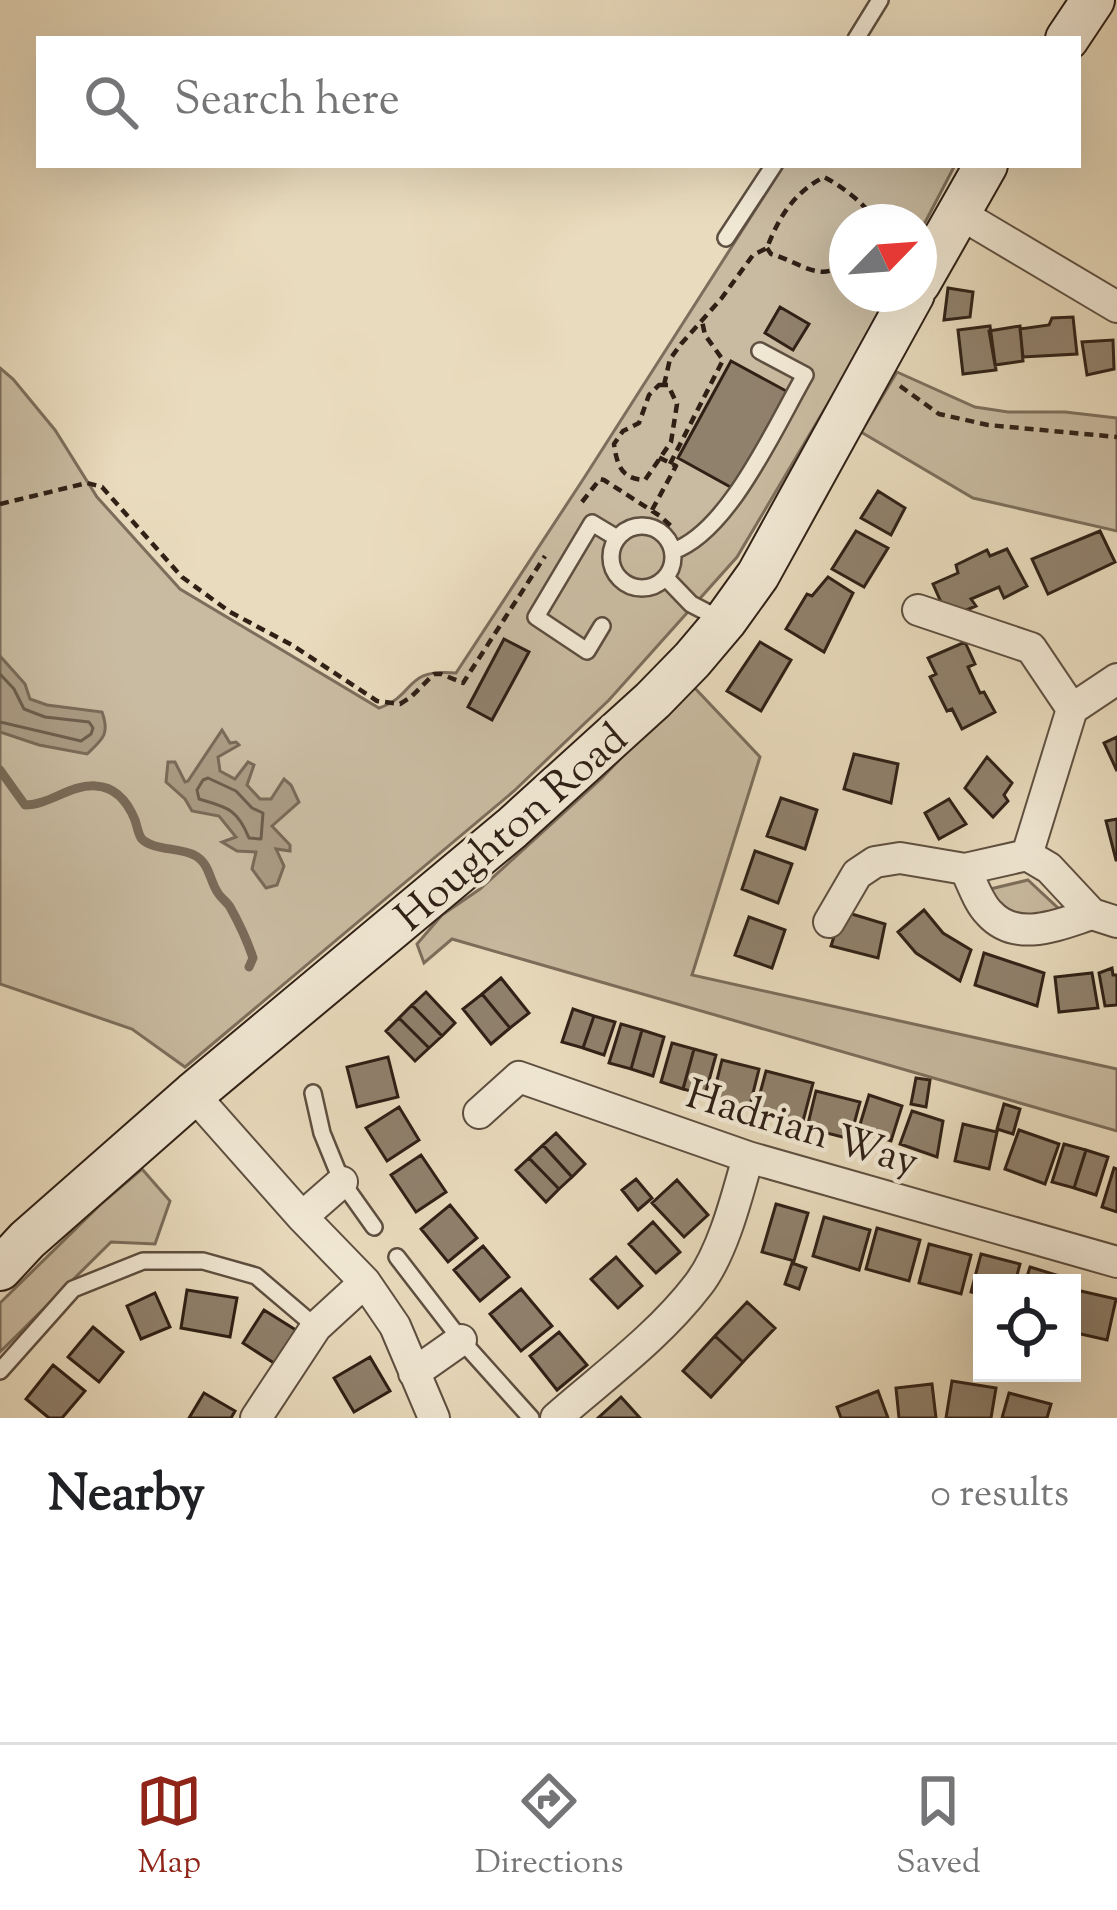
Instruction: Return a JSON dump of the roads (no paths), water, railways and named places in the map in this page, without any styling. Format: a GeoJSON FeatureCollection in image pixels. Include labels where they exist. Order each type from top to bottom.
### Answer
{"type":"FeatureCollection","features":[{"type":"Feature","properties":{"kind":"street"},"geometry":{"type":"LineString","coordinates":[[1069,36],[1093,0]]}},
{"type":"Feature","properties":{"kind":"street"},"geometry":{"type":"LineString","coordinates":[[937,249],[984,168]]}},
{"type":"Feature","properties":{"kind":"street"},"geometry":{"type":"LineString","coordinates":[[957,212],[1117,307]]}},
{"type":"Feature","properties":{"kind":"street","name":"Houghton Road"},"geometry":{"type":"LineString","coordinates":[[0,1269],[193,1094],[512,828],[652,700],[725,621],[758,575],[903,312]]}},
{"type":"Feature","properties":{"kind":"street"},"geometry":{"type":"LineString","coordinates":[[918,610],[1030,648],[1072,709]]}},
{"type":"Feature","properties":{"kind":"street"},"geometry":{"type":"LineString","coordinates":[[1027,855],[1072,709],[1117,679]]}},
{"type":"Feature","properties":{"kind":"street"},"geometry":{"type":"LineString","coordinates":[[829,922],[856,874],[875,862],[900,858],[964,869],[1027,855],[1049,868],[1105,918]]}},
{"type":"Feature","properties":{"kind":"street"},"geometry":{"type":"LineString","coordinates":[[964,869],[988,913],[1011,928],[1036,930],[1105,918]]}},
{"type":"Feature","properties":{"kind":"street","name":"Hadrian Way"},"geometry":{"type":"LineString","coordinates":[[479,1113],[519,1077],[748,1157],[1117,1262]]}},
{"type":"Feature","properties":{"kind":"street"},"geometry":{"type":"LineString","coordinates":[[193,1094],[365,1282],[395,1326],[434,1418]]}},
{"type":"Feature","properties":{"kind":"street"},"geometry":{"type":"LineString","coordinates":[[556,1418],[650,1337],[700,1283],[728,1224],[748,1157]]}},
{"type":"Feature","properties":{"kind":"street"},"geometry":{"type":"LineString","coordinates":[[302,1217],[342,1182]]}},
{"type":"Feature","properties":{"kind":"street"},"geometry":{"type":"LineString","coordinates":[[256,1418],[316,1327],[365,1282]]}},
{"type":"Feature","properties":{"kind":"street"},"geometry":{"type":"LineString","coordinates":[[414,1373],[461,1340]]}},
{"type":"Feature","properties":{"kind":"lane"},"geometry":{"type":"LineString","coordinates":[[858,36],[880,0]]}},
{"type":"Feature","properties":{"kind":"lane"},"geometry":{"type":"LineString","coordinates":[[726,238],[772,168]]}},
{"type":"Feature","properties":{"kind":"lane"},"geometry":{"type":"LineString","coordinates":[[678,549],[665,535],[635,526],[617,538],[610,558],[612,568],[625,584],[654,587],[666,578],[678,549],[734,498],[805,375],[760,351]]}},
{"type":"Feature","properties":{"kind":"lane"},"geometry":{"type":"LineString","coordinates":[[602,626],[587,651],[536,617],[592,523],[617,538]]}},
{"type":"Feature","properties":{"kind":"lane"},"geometry":{"type":"LineString","coordinates":[[666,578],[691,604],[725,621]]}},
{"type":"Feature","properties":{"kind":"lane"},"geometry":{"type":"LineString","coordinates":[[313,1093],[342,1182],[374,1228]]}},
{"type":"Feature","properties":{"kind":"lane"},"geometry":{"type":"LineString","coordinates":[[397,1257],[461,1340],[531,1418]]}},
{"type":"Feature","properties":{"kind":"lane"},"geometry":{"type":"LineString","coordinates":[[0,1371],[73,1289],[143,1261],[203,1261],[256,1276],[316,1327]]}},
{"type":"Feature","properties":{"kind":"water"},"geometry":{"type":"Polygon","coordinates":[[[0,656],[25,684],[30,699],[102,712],[104,736],[87,754],[0,732],[0,656]]]}},
{"type":"Feature","properties":{"kind":"water"},"geometry":{"type":"Polygon","coordinates":[[[222,730],[230,743],[239,745],[218,757],[220,771],[235,779],[248,762],[254,765],[247,785],[260,799],[271,799],[284,779],[299,802],[272,826],[290,845],[290,851],[276,849],[284,866],[277,885],[266,888],[252,869],[256,852],[237,851],[222,842],[236,837],[219,816],[192,811],[166,782],[168,762],[175,762],[188,781],[222,730]]]}},
{"type":"Feature","properties":{"kind":"waterway"},"geometry":{"type":"LineString","coordinates":[[0,770],[25,805],[87,786],[110,789],[129,808],[146,842],[199,858],[243,932],[253,958],[249,967]]}}]}
